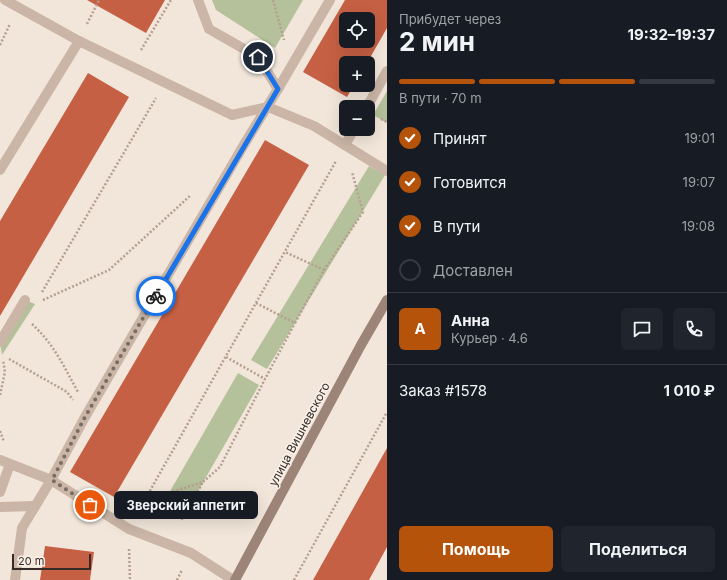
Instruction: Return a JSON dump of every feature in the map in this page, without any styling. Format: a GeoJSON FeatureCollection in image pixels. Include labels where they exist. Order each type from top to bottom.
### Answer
{"type":"FeatureCollection","features":[{"type":"Feature","properties":{"kind":"street","name":"улица Вишневского"},"geometry":{"type":"LineString","coordinates":[[234,580],[361,345],[387,300]]}},
{"type":"Feature","properties":{"kind":"lane"},"geometry":{"type":"LineString","coordinates":[[5,0],[79,41],[232,115],[268,107],[314,126],[387,171]]}},
{"type":"Feature","properties":{"kind":"lane"},"geometry":{"type":"LineString","coordinates":[[198,0],[209,29],[258,57],[278,89]]}},
{"type":"Feature","properties":{"kind":"lane"},"geometry":{"type":"LineString","coordinates":[[15,580],[22,528],[52,480],[85,417],[245,143],[290,72],[330,0]]}},
{"type":"Feature","properties":{"kind":"lane"},"geometry":{"type":"LineString","coordinates":[[0,170],[79,41]]}},
{"type":"Feature","properties":{"kind":"lane"},"geometry":{"type":"LineString","coordinates":[[370,100],[387,71]]}},
{"type":"Feature","properties":{"kind":"lane"},"geometry":{"type":"LineString","coordinates":[[345,145],[350,136]]}},
{"type":"Feature","properties":{"kind":"lane"},"geometry":{"type":"LineString","coordinates":[[0,342],[25,300]]}},
{"type":"Feature","properties":{"kind":"lane"},"geometry":{"type":"LineString","coordinates":[[0,460],[52,480],[129,529],[191,552],[234,580]]}},
{"type":"Feature","properties":{"kind":"lane"},"geometry":{"type":"LineString","coordinates":[[0,492],[10,464]]}},
{"type":"Feature","properties":{"kind":"lane"},"geometry":{"type":"LineString","coordinates":[[0,508],[35,506]]}},
{"type":"Feature","properties":{"kind":"path"},"geometry":{"type":"LineString","coordinates":[[79,41],[99,0]]}},
{"type":"Feature","properties":{"kind":"path"},"geometry":{"type":"LineString","coordinates":[[132,66],[171,0]]}},
{"type":"Feature","properties":{"kind":"path"},"geometry":{"type":"LineString","coordinates":[[274,0],[288,56],[290,72]]}},
{"type":"Feature","properties":{"kind":"path"},"geometry":{"type":"LineString","coordinates":[[35,304],[165,82]]}},
{"type":"Feature","properties":{"kind":"path"},"geometry":{"type":"LineString","coordinates":[[130,580],[129,529],[345,145]]}},
{"type":"Feature","properties":{"kind":"path"},"geometry":{"type":"LineString","coordinates":[[145,500],[182,519],[203,482],[220,467],[264,379],[324,270],[363,212],[345,145]]}},
{"type":"Feature","properties":{"kind":"path"},"geometry":{"type":"LineString","coordinates":[[85,417],[83,413],[84,403],[49,342],[45,336],[18,312],[109,270],[193,193]]}},
{"type":"Feature","properties":{"kind":"path"},"geometry":{"type":"LineString","coordinates":[[285,252],[324,270]]}},
{"type":"Feature","properties":{"kind":"path"},"geometry":{"type":"LineString","coordinates":[[256,304],[295,324]]}},
{"type":"Feature","properties":{"kind":"path"},"geometry":{"type":"LineString","coordinates":[[0,342],[5,372],[0,395]]}},
{"type":"Feature","properties":{"kind":"path"},"geometry":{"type":"LineString","coordinates":[[2,355],[67,392],[85,417]]}},
{"type":"Feature","properties":{"kind":"path"},"geometry":{"type":"LineString","coordinates":[[226,357],[264,379]]}},
{"type":"Feature","properties":{"kind":"path"},"geometry":{"type":"LineString","coordinates":[[294,580],[387,412]]}},
{"type":"Feature","properties":{"kind":"path"},"geometry":{"type":"LineString","coordinates":[[145,500],[203,482]]}},
{"type":"Feature","properties":{"kind":"green space"},"geometry":{"type":"Polygon","coordinates":[[[212,0],[303,0],[275,48],[216,10],[212,0]]]}},
{"type":"Feature","properties":{"kind":"green space"},"geometry":{"type":"Polygon","coordinates":[[[387,91],[387,123],[375,116],[375,112],[387,91]]]}},
{"type":"Feature","properties":{"kind":"green space"},"geometry":{"type":"Polygon","coordinates":[[[369,166],[385,175],[267,369],[251,360],[369,166]]]}},
{"type":"Feature","properties":{"kind":"green space"},"geometry":{"type":"Polygon","coordinates":[[[25,300],[35,304],[2,355],[0,342],[25,300]]]}},
{"type":"Feature","properties":{"kind":"green space"},"geometry":{"type":"Polygon","coordinates":[[[238,373],[259,385],[182,519],[161,507],[238,373]]]}},
{"type":"Feature","properties":{"kind":"building"},"geometry":{"type":"Polygon","coordinates":[[[87,0],[165,0],[146,33],[87,0]]]}},
{"type":"Feature","properties":{"kind":"building"},"geometry":{"type":"Polygon","coordinates":[[[345,0],[387,0],[387,28],[371,56],[339,56],[339,92],[350,92],[347,97],[303,72],[345,0]]]}},
{"type":"Feature","properties":{"kind":"building"},"geometry":{"type":"Polygon","coordinates":[[[88,73],[129,97],[0,316],[0,221],[88,73]]]}},
{"type":"Feature","properties":{"kind":"building"},"geometry":{"type":"Polygon","coordinates":[[[265,140],[309,165],[114,497],[70,472],[265,140]]]}},
{"type":"Feature","properties":{"kind":"building"},"geometry":{"type":"Polygon","coordinates":[[[387,448],[387,547],[369,580],[313,580],[387,448]]]}},
{"type":"Feature","properties":{"kind":"building"},"geometry":{"type":"Polygon","coordinates":[[[45,546],[94,552],[90,580],[40,580],[45,546]]]}},
{"type":"Feature","properties":{"kind":"way so far"},"geometry":{"type":"LineString","coordinates":[[90,505],[52,480],[85,417],[156,296]]}},
{"type":"Feature","properties":{"kind":"place","name":"Зверский аппетит"},"geometry":{"type":"Point","coordinates":[90,505]}},
{"type":"Feature","properties":{"kind":"route"},"geometry":{"type":"LineString","coordinates":[[156,296],[278,89],[258,57]]}}]}
